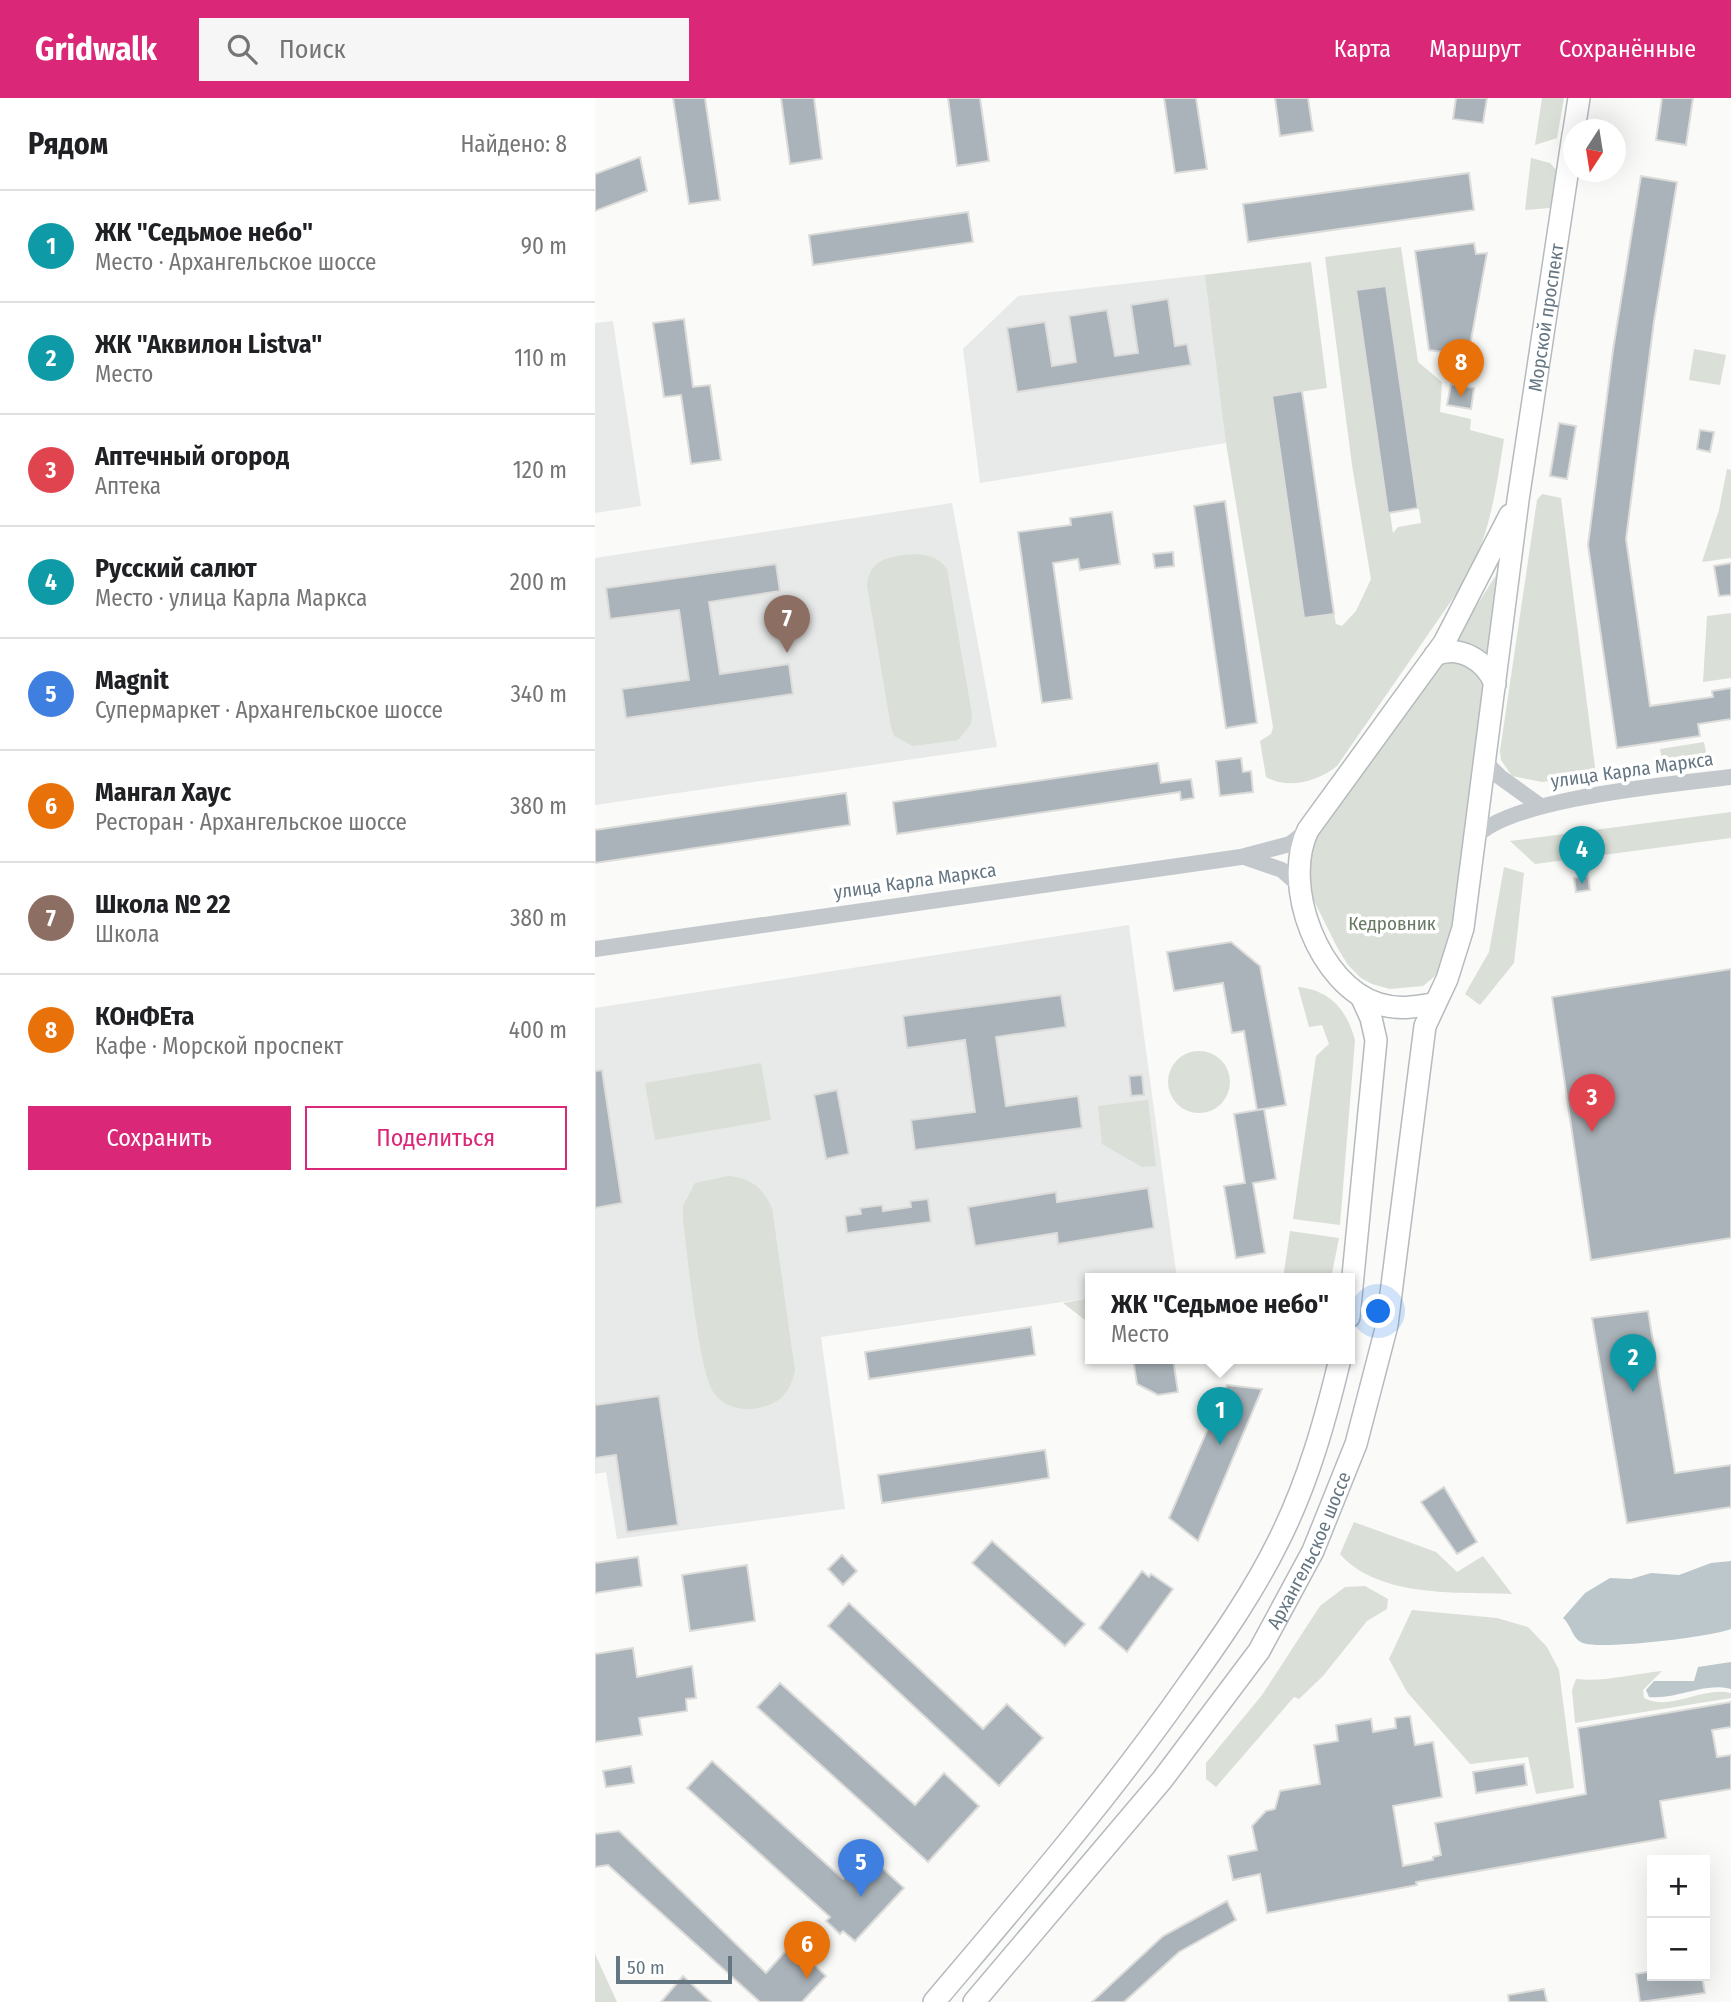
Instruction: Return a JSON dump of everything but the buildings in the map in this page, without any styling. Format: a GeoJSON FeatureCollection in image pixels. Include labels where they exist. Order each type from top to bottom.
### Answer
{"type":"FeatureCollection","features":[{"type":"Feature","properties":{"kind":"main road"},"geometry":{"type":"LineString","coordinates":[[1576,119],[1579,98]]}},
{"type":"Feature","properties":{"kind":"main road","name":"Морской проспект"},"geometry":{"type":"LineString","coordinates":[[1486,763],[1518,500],[1566,182]]}},
{"type":"Feature","properties":{"kind":"main road"},"geometry":{"type":"LineString","coordinates":[[1433,1004],[1409,1008],[1393,1007],[1361,996],[1338,976],[1317,943],[1305,915],[1297,863],[1308,830],[1435,656],[1518,500]]}},
{"type":"Feature","properties":{"kind":"main road"},"geometry":{"type":"LineString","coordinates":[[1435,656],[1450,651],[1469,657],[1486,667],[1495,684]]}},
{"type":"Feature","properties":{"kind":"main road","name":"Архангельское шоссе"},"geometry":{"type":"LineString","coordinates":[[974,2002],[1162,1780],[1259,1651],[1313,1551],[1356,1444],[1387,1325],[1425,1026],[1447,979],[1463,928],[1486,763]]}},
{"type":"Feature","properties":{"kind":"main road"},"geometry":{"type":"LineString","coordinates":[[1353,1273],[1376,1040],[1371,1018],[1361,996]]}},
{"type":"Feature","properties":{"kind":"main road","name":"Архангельское шоссе"},"geometry":{"type":"LineString","coordinates":[[934,2002],[1137,1758],[1241,1610],[1280,1539],[1301,1490],[1323,1431],[1338,1364]]}},
{"type":"Feature","properties":{"kind":"street"},"geometry":{"type":"LineString","coordinates":[[1486,763],[1500,777],[1539,805]]}},
{"type":"Feature","properties":{"kind":"street","name":"улица Карла Маркса"},"geometry":{"type":"LineString","coordinates":[[1474,839],[1489,824],[1539,805],[1731,777]]}},
{"type":"Feature","properties":{"kind":"street","name":"улица Карла Маркса"},"geometry":{"type":"LineString","coordinates":[[595,949],[1241,857],[1290,844],[1308,830]]}},
{"type":"Feature","properties":{"kind":"street"},"geometry":{"type":"LineString","coordinates":[[1241,857],[1273,865],[1299,886]]}},
{"type":"Feature","properties":{"kind":"shaded area"},"geometry":{"type":"Polygon","coordinates":[[[1299,264],[1306,332],[1226,443],[980,483],[963,349],[1018,296],[1299,264]]]}},
{"type":"Feature","properties":{"kind":"shaded area"},"geometry":{"type":"Polygon","coordinates":[[[613,321],[641,506],[595,513],[595,323],[613,321]]]}},
{"type":"Feature","properties":{"kind":"shaded area"},"geometry":{"type":"Polygon","coordinates":[[[952,503],[997,747],[595,805],[595,558],[952,503]]]}},
{"type":"Feature","properties":{"kind":"shaded area"},"geometry":{"type":"Polygon","coordinates":[[[1129,925],[1176,1273],[1085,1273],[1085,1299],[821,1337],[845,1509],[617,1539],[606,1472],[595,1474],[595,1008],[1129,925]]]}},
{"type":"Feature","properties":{"kind":"shaded area"},"geometry":{"type":"Polygon","coordinates":[[[1731,1561],[1731,1629],[1657,1642],[1594,1645],[1579,1641],[1563,1618],[1585,1593],[1610,1578],[1631,1579],[1651,1573],[1679,1575],[1711,1563],[1731,1561]]]}},
{"type":"Feature","properties":{"kind":"shaded area"},"geometry":{"type":"Polygon","coordinates":[[[1731,1662],[1731,1689],[1701,1689],[1659,1697],[1649,1697],[1646,1690],[1654,1681],[1694,1681],[1698,1667],[1731,1662]]]}},
{"type":"Feature","properties":{"kind":"green space"},"geometry":{"type":"Polygon","coordinates":[[[1542,98],[1564,98],[1557,138],[1535,145],[1542,98]]]}},
{"type":"Feature","properties":{"kind":"green space"},"geometry":{"type":"Polygon","coordinates":[[[1531,158],[1550,163],[1556,170],[1550,208],[1525,210],[1531,158]]]}},
{"type":"Feature","properties":{"kind":"green space"},"geometry":{"type":"Polygon","coordinates":[[[1401,247],[1418,362],[1442,382],[1440,412],[1471,419],[1470,430],[1504,439],[1486,529],[1481,547],[1465,581],[1337,766],[1312,780],[1284,783],[1266,777],[1260,741],[1271,734],[1273,727],[1226,443],[1205,275],[1311,262],[1327,388],[1272,396],[1304,618],[1334,614],[1336,624],[1342,626],[1356,611],[1371,579],[1352,465],[1325,257],[1401,247]],[[1386,286],[1356,291],[1393,533],[1398,527],[1421,523],[1386,286]]]}},
{"type":"Feature","properties":{"kind":"green space"},"geometry":{"type":"Polygon","coordinates":[[[1694,349],[1726,355],[1720,385],[1689,380],[1694,349]]]}},
{"type":"Feature","properties":{"kind":"green space"},"geometry":{"type":"Polygon","coordinates":[[[1727,469],[1731,470],[1731,558],[1702,562],[1719,510],[1727,469]]]}},
{"type":"Feature","properties":{"kind":"green space"},"geometry":{"type":"Polygon","coordinates":[[[1542,494],[1561,498],[1596,775],[1542,782],[1512,776],[1501,760],[1500,751],[1537,500],[1542,494]]]}},
{"type":"Feature","properties":{"kind":"green space"},"geometry":{"type":"Polygon","coordinates":[[[904,555],[928,556],[938,560],[947,569],[972,715],[971,724],[958,740],[913,746],[894,736],[891,727],[867,585],[871,571],[879,562],[904,555]]]}},
{"type":"Feature","properties":{"kind":"green space"},"geometry":{"type":"Polygon","coordinates":[[[1503,564],[1492,661],[1453,643],[1503,564]]]}},
{"type":"Feature","properties":{"kind":"green space"},"geometry":{"type":"Polygon","coordinates":[[[1731,613],[1731,678],[1703,682],[1707,616],[1731,613]]]}},
{"type":"Feature","properties":{"kind":"green space","name":"Кедровник"},"geometry":{"type":"Polygon","coordinates":[[[1444,661],[1465,661],[1486,681],[1452,939],[1435,976],[1423,986],[1390,989],[1361,978],[1348,965],[1313,899],[1309,862],[1315,836],[1357,781],[1429,674],[1444,661]]]}},
{"type":"Feature","properties":{"kind":"green space"},"geometry":{"type":"Polygon","coordinates":[[[1704,742],[1707,757],[1663,765],[1660,749],[1704,742]]]}},
{"type":"Feature","properties":{"kind":"green space"},"geometry":{"type":"Polygon","coordinates":[[[1731,812],[1731,838],[1535,864],[1510,841],[1731,812]]]}},
{"type":"Feature","properties":{"kind":"green space"},"geometry":{"type":"Polygon","coordinates":[[[1504,867],[1524,873],[1514,963],[1480,1005],[1465,994],[1489,952],[1504,867]]]}},
{"type":"Feature","properties":{"kind":"green space"},"geometry":{"type":"Polygon","coordinates":[[[1298,987],[1319,992],[1335,1003],[1347,1019],[1355,1040],[1340,1225],[1293,1219],[1316,1056],[1329,1044],[1322,1025],[1309,1027],[1298,987]]]}},
{"type":"Feature","properties":{"kind":"green space"},"geometry":{"type":"Polygon","coordinates":[[[1193,1051],[1205,1051],[1221,1060],[1228,1070],[1228,1094],[1221,1104],[1205,1113],[1193,1113],[1182,1108],[1173,1099],[1168,1088],[1168,1076],[1173,1065],[1182,1056],[1193,1051]]]}},
{"type":"Feature","properties":{"kind":"green space"},"geometry":{"type":"Polygon","coordinates":[[[761,1063],[771,1120],[655,1140],[645,1083],[761,1063]]]}},
{"type":"Feature","properties":{"kind":"green space"},"geometry":{"type":"Polygon","coordinates":[[[1148,1100],[1156,1166],[1142,1167],[1102,1144],[1098,1106],[1148,1100]]]}},
{"type":"Feature","properties":{"kind":"green space"},"geometry":{"type":"Polygon","coordinates":[[[728,1176],[755,1185],[772,1208],[795,1371],[791,1384],[780,1398],[769,1405],[755,1408],[742,1409],[729,1405],[718,1398],[709,1382],[699,1339],[683,1220],[683,1206],[695,1183],[728,1176]]]}},
{"type":"Feature","properties":{"kind":"green space"},"geometry":{"type":"Polygon","coordinates":[[[1290,1231],[1339,1238],[1332,1273],[1284,1273],[1290,1231]]]}},
{"type":"Feature","properties":{"kind":"green space"},"geometry":{"type":"Polygon","coordinates":[[[1085,1299],[1085,1320],[1063,1303],[1085,1299]]]}},
{"type":"Feature","properties":{"kind":"green space"},"geometry":{"type":"Polygon","coordinates":[[[1354,1522],[1436,1552],[1457,1572],[1483,1556],[1512,1594],[1420,1590],[1375,1579],[1340,1554],[1354,1522]]]}},
{"type":"Feature","properties":{"kind":"green space"},"geometry":{"type":"Polygon","coordinates":[[[1365,1586],[1388,1599],[1387,1609],[1367,1621],[1323,1676],[1299,1699],[1294,1697],[1216,1787],[1206,1779],[1206,1763],[1262,1695],[1320,1606],[1345,1587],[1365,1586]]]}},
{"type":"Feature","properties":{"kind":"green space"},"geometry":{"type":"Polygon","coordinates":[[[1412,1610],[1497,1618],[1528,1627],[1547,1647],[1559,1670],[1574,1788],[1536,1794],[1528,1757],[1470,1764],[1407,1692],[1389,1659],[1412,1610]]]}},
{"type":"Feature","properties":{"kind":"green space"},"geometry":{"type":"Polygon","coordinates":[[[1662,1671],[1643,1690],[1644,1698],[1664,1702],[1720,1692],[1731,1693],[1731,1698],[1575,1723],[1572,1690],[1576,1679],[1608,1679],[1662,1671]]]}},
{"type":"Feature","properties":{"kind":"green space"},"geometry":{"type":"Polygon","coordinates":[[[595,1954],[617,2002],[595,2002],[595,1954]]]}},
{"type":"Feature","properties":{"kind":"place","name":"КОнФЕта"},"geometry":{"type":"Point","coordinates":[1461,397]}},
{"type":"Feature","properties":{"kind":"place","name":"Школа № 22"},"geometry":{"type":"Point","coordinates":[787,653]}},
{"type":"Feature","properties":{"kind":"place","name":"Русский салют"},"geometry":{"type":"Point","coordinates":[1582,884]}},
{"type":"Feature","properties":{"kind":"place","name":"Аптечный огород"},"geometry":{"type":"Point","coordinates":[1592,1132]}},
{"type":"Feature","properties":{"kind":"place","name":"ЖК \"Аквилон Listva\""},"geometry":{"type":"Point","coordinates":[1633,1392]}},
{"type":"Feature","properties":{"kind":"place","name":"ЖК \"Седьмое небо\""},"geometry":{"type":"Point","coordinates":[1220,1445]}},
{"type":"Feature","properties":{"kind":"place","name":"Magnit"},"geometry":{"type":"Point","coordinates":[861,1897]}},
{"type":"Feature","properties":{"kind":"place","name":"Мангал Хаус"},"geometry":{"type":"Point","coordinates":[807,1979]}}]}
